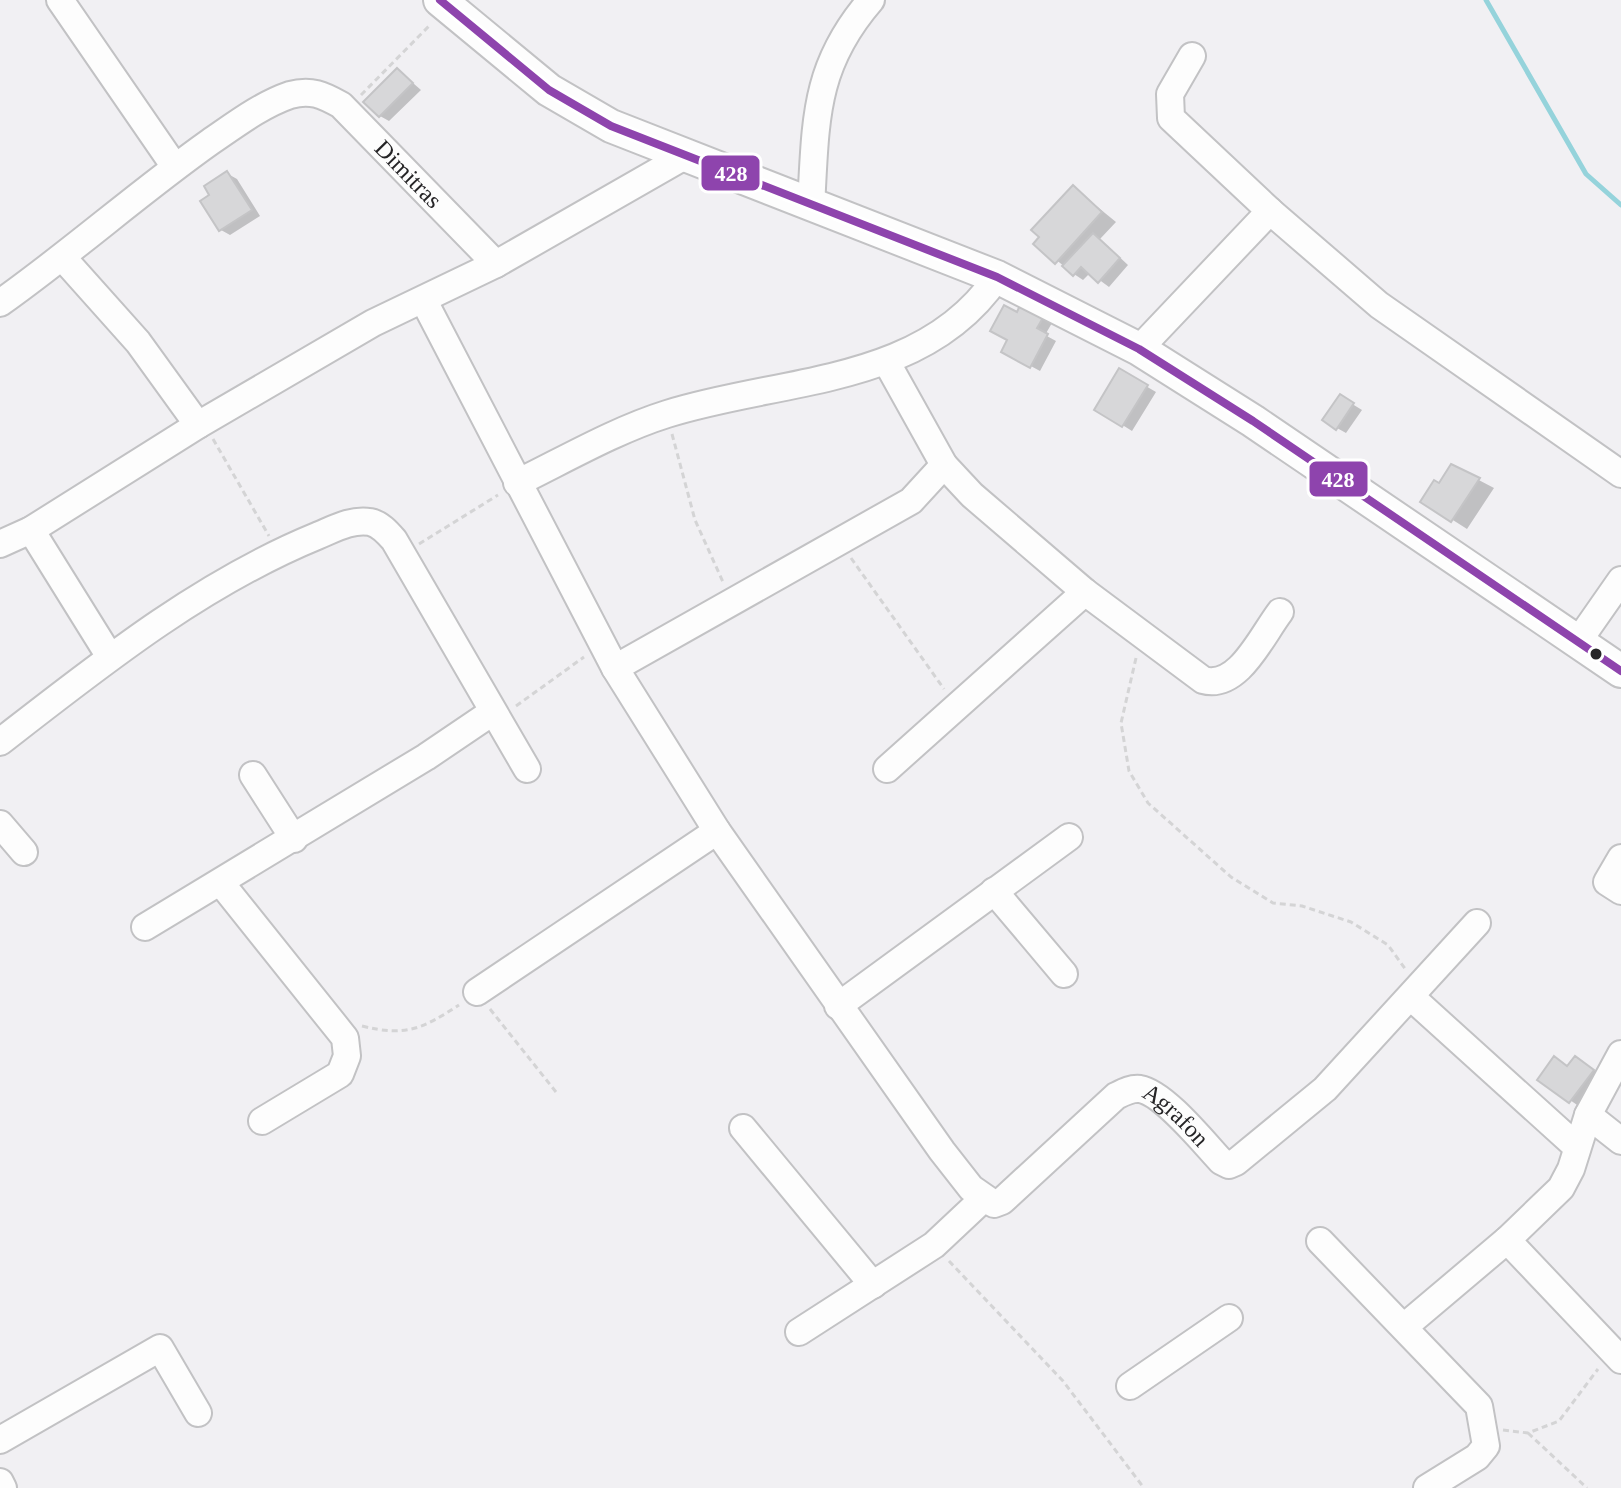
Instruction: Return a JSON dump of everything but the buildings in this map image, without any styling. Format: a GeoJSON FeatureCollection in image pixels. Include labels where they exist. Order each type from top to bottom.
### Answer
{"type":"FeatureCollection","features":[{"type":"Feature","properties":{"kind":"main road"},"geometry":{"type":"LineString","coordinates":[[444,3],[549,90],[611,126],[683,157],[997,277],[1139,349],[1253,421],[1621,671]]}},
{"type":"Feature","properties":{"kind":"street"},"geometry":{"type":"LineString","coordinates":[[0,303],[63,258],[175,167],[60,0]]}},
{"type":"Feature","properties":{"kind":"street"},"geometry":{"type":"LineString","coordinates":[[811,206],[816,126],[828,63],[849,25],[871,0]]}},
{"type":"Feature","properties":{"kind":"street"},"geometry":{"type":"LineString","coordinates":[[1192,56],[1170,94],[1171,118],[1270,211],[1379,305],[1621,474]]}},
{"type":"Feature","properties":{"kind":"street","name":"Dimitras"},"geometry":{"type":"LineString","coordinates":[[175,167],[252,113],[290,95],[317,92],[346,110],[496,264]]}},
{"type":"Feature","properties":{"kind":"street"},"geometry":{"type":"LineString","coordinates":[[0,544],[31,530],[201,423],[373,323],[496,264],[683,157]]}},
{"type":"Feature","properties":{"kind":"street"},"geometry":{"type":"LineString","coordinates":[[1139,349],[1270,211]]}},
{"type":"Feature","properties":{"kind":"street"},"geometry":{"type":"LineString","coordinates":[[63,258],[138,342],[201,423]]}},
{"type":"Feature","properties":{"kind":"street"},"geometry":{"type":"LineString","coordinates":[[517,483],[666,414],[796,387],[886,361],[951,328],[972,311],[997,277]]}},
{"type":"Feature","properties":{"kind":"street"},"geometry":{"type":"LineString","coordinates":[[424,301],[615,668],[717,831],[838,1006],[949,1159],[983,1199],[934,1245],[799,1332]]}},
{"type":"Feature","properties":{"kind":"street"},"geometry":{"type":"LineString","coordinates":[[886,361],[944,465],[972,495],[1085,592],[1203,680],[1217,684],[1231,679],[1280,612]]}},
{"type":"Feature","properties":{"kind":"street"},"geometry":{"type":"LineString","coordinates":[[615,668],[911,501],[944,465]]}},
{"type":"Feature","properties":{"kind":"street"},"geometry":{"type":"LineString","coordinates":[[0,742],[110,657],[260,559],[349,523],[369,522],[380,526],[394,540],[527,769]]}},
{"type":"Feature","properties":{"kind":"street"},"geometry":{"type":"LineString","coordinates":[[31,530],[110,657]]}},
{"type":"Feature","properties":{"kind":"street"},"geometry":{"type":"LineString","coordinates":[[1577,643],[1621,580]]}},
{"type":"Feature","properties":{"kind":"street"},"geometry":{"type":"LineString","coordinates":[[887,769],[1085,592]]}},
{"type":"Feature","properties":{"kind":"street"},"geometry":{"type":"LineString","coordinates":[[145,927],[494,716]]}},
{"type":"Feature","properties":{"kind":"street"},"geometry":{"type":"LineString","coordinates":[[253,775],[294,839]]}},
{"type":"Feature","properties":{"kind":"street"},"geometry":{"type":"LineString","coordinates":[[0,824],[24,852]]}},
{"type":"Feature","properties":{"kind":"street"},"geometry":{"type":"LineString","coordinates":[[477,992],[717,831]]}},
{"type":"Feature","properties":{"kind":"street"},"geometry":{"type":"LineString","coordinates":[[838,1006],[1069,837]]}},
{"type":"Feature","properties":{"kind":"street"},"geometry":{"type":"LineString","coordinates":[[1621,858],[1607,882],[1621,891]]}},
{"type":"Feature","properties":{"kind":"street"},"geometry":{"type":"LineString","coordinates":[[221,883],[345,1038],[347,1056],[340,1074],[262,1121]]}},
{"type":"Feature","properties":{"kind":"street"},"geometry":{"type":"LineString","coordinates":[[994,891],[1064,974]]}},
{"type":"Feature","properties":{"kind":"street"},"geometry":{"type":"LineString","coordinates":[[1477,923],[1411,997],[1577,1147]]}},
{"type":"Feature","properties":{"kind":"street","name":"Agrafon"},"geometry":{"type":"LineString","coordinates":[[983,1199],[994,1204],[1002,1201],[1104,1106],[1129,1089],[1142,1089],[1156,1097],[1229,1165],[1325,1089],[1411,997]]}},
{"type":"Feature","properties":{"kind":"street"},"geometry":{"type":"LineString","coordinates":[[1404,1327],[1507,1240],[1561,1188],[1588,1115],[1621,1054]]}},
{"type":"Feature","properties":{"kind":"street"},"geometry":{"type":"LineString","coordinates":[[1588,1115],[1621,1141]]}},
{"type":"Feature","properties":{"kind":"street"},"geometry":{"type":"LineString","coordinates":[[743,1128],[873,1285]]}},
{"type":"Feature","properties":{"kind":"street"},"geometry":{"type":"LineString","coordinates":[[1507,1240],[1620,1358]]}},
{"type":"Feature","properties":{"kind":"street"},"geometry":{"type":"LineString","coordinates":[[1320,1241],[1479,1406],[1486,1446],[1477,1457],[1427,1488]]}},
{"type":"Feature","properties":{"kind":"street"},"geometry":{"type":"LineString","coordinates":[[1130,1386],[1229,1318]]}},
{"type":"Feature","properties":{"kind":"street"},"geometry":{"type":"LineString","coordinates":[[0,1440],[160,1348],[198,1413]]}},
{"type":"Feature","properties":{"kind":"street"},"geometry":{"type":"LineString","coordinates":[[0,1482],[3,1488]]}},
{"type":"Feature","properties":{"kind":"path"},"geometry":{"type":"LineString","coordinates":[[346,110],[444,3]]}},
{"type":"Feature","properties":{"kind":"path"},"geometry":{"type":"LineString","coordinates":[[666,414],[695,520],[732,603]]}},
{"type":"Feature","properties":{"kind":"path"},"geometry":{"type":"LineString","coordinates":[[201,423],[278,552]]}},
{"type":"Feature","properties":{"kind":"path"},"geometry":{"type":"LineString","coordinates":[[402,554],[517,483]]}},
{"type":"Feature","properties":{"kind":"path"},"geometry":{"type":"LineString","coordinates":[[841,543],[958,708]]}},
{"type":"Feature","properties":{"kind":"path"},"geometry":{"type":"LineString","coordinates":[[1142,635],[1121,723],[1129,771],[1148,803],[1231,877],[1273,903],[1302,906],[1351,922],[1388,945],[1409,975],[1411,997]]}},
{"type":"Feature","properties":{"kind":"path"},"geometry":{"type":"LineString","coordinates":[[494,716],[603,644]]}},
{"type":"Feature","properties":{"kind":"path"},"geometry":{"type":"LineString","coordinates":[[331,1018],[393,1032],[413,1030],[427,1026],[477,992],[556,1092]]}},
{"type":"Feature","properties":{"kind":"path"},"geometry":{"type":"LineString","coordinates":[[934,1245],[1063,1381],[1144,1488]]}},
{"type":"Feature","properties":{"kind":"path"},"geometry":{"type":"LineString","coordinates":[[1485,1428],[1528,1433],[1559,1421],[1572,1407],[1579,1389],[1592,1372],[1620,1358]]}},
{"type":"Feature","properties":{"kind":"path"},"geometry":{"type":"LineString","coordinates":[[1528,1433],[1587,1488]]}},
{"type":"Feature","properties":{"kind":"waterway"},"geometry":{"type":"LineString","coordinates":[[1486,0],[1586,174],[1621,205]]}},
{"type":"Feature","properties":{"kind":"transit line","name":"428"},"geometry":{"type":"LineString","coordinates":[[440,0],[549,90],[611,126],[997,277],[1139,349],[1253,421],[1621,671]]}}]}
